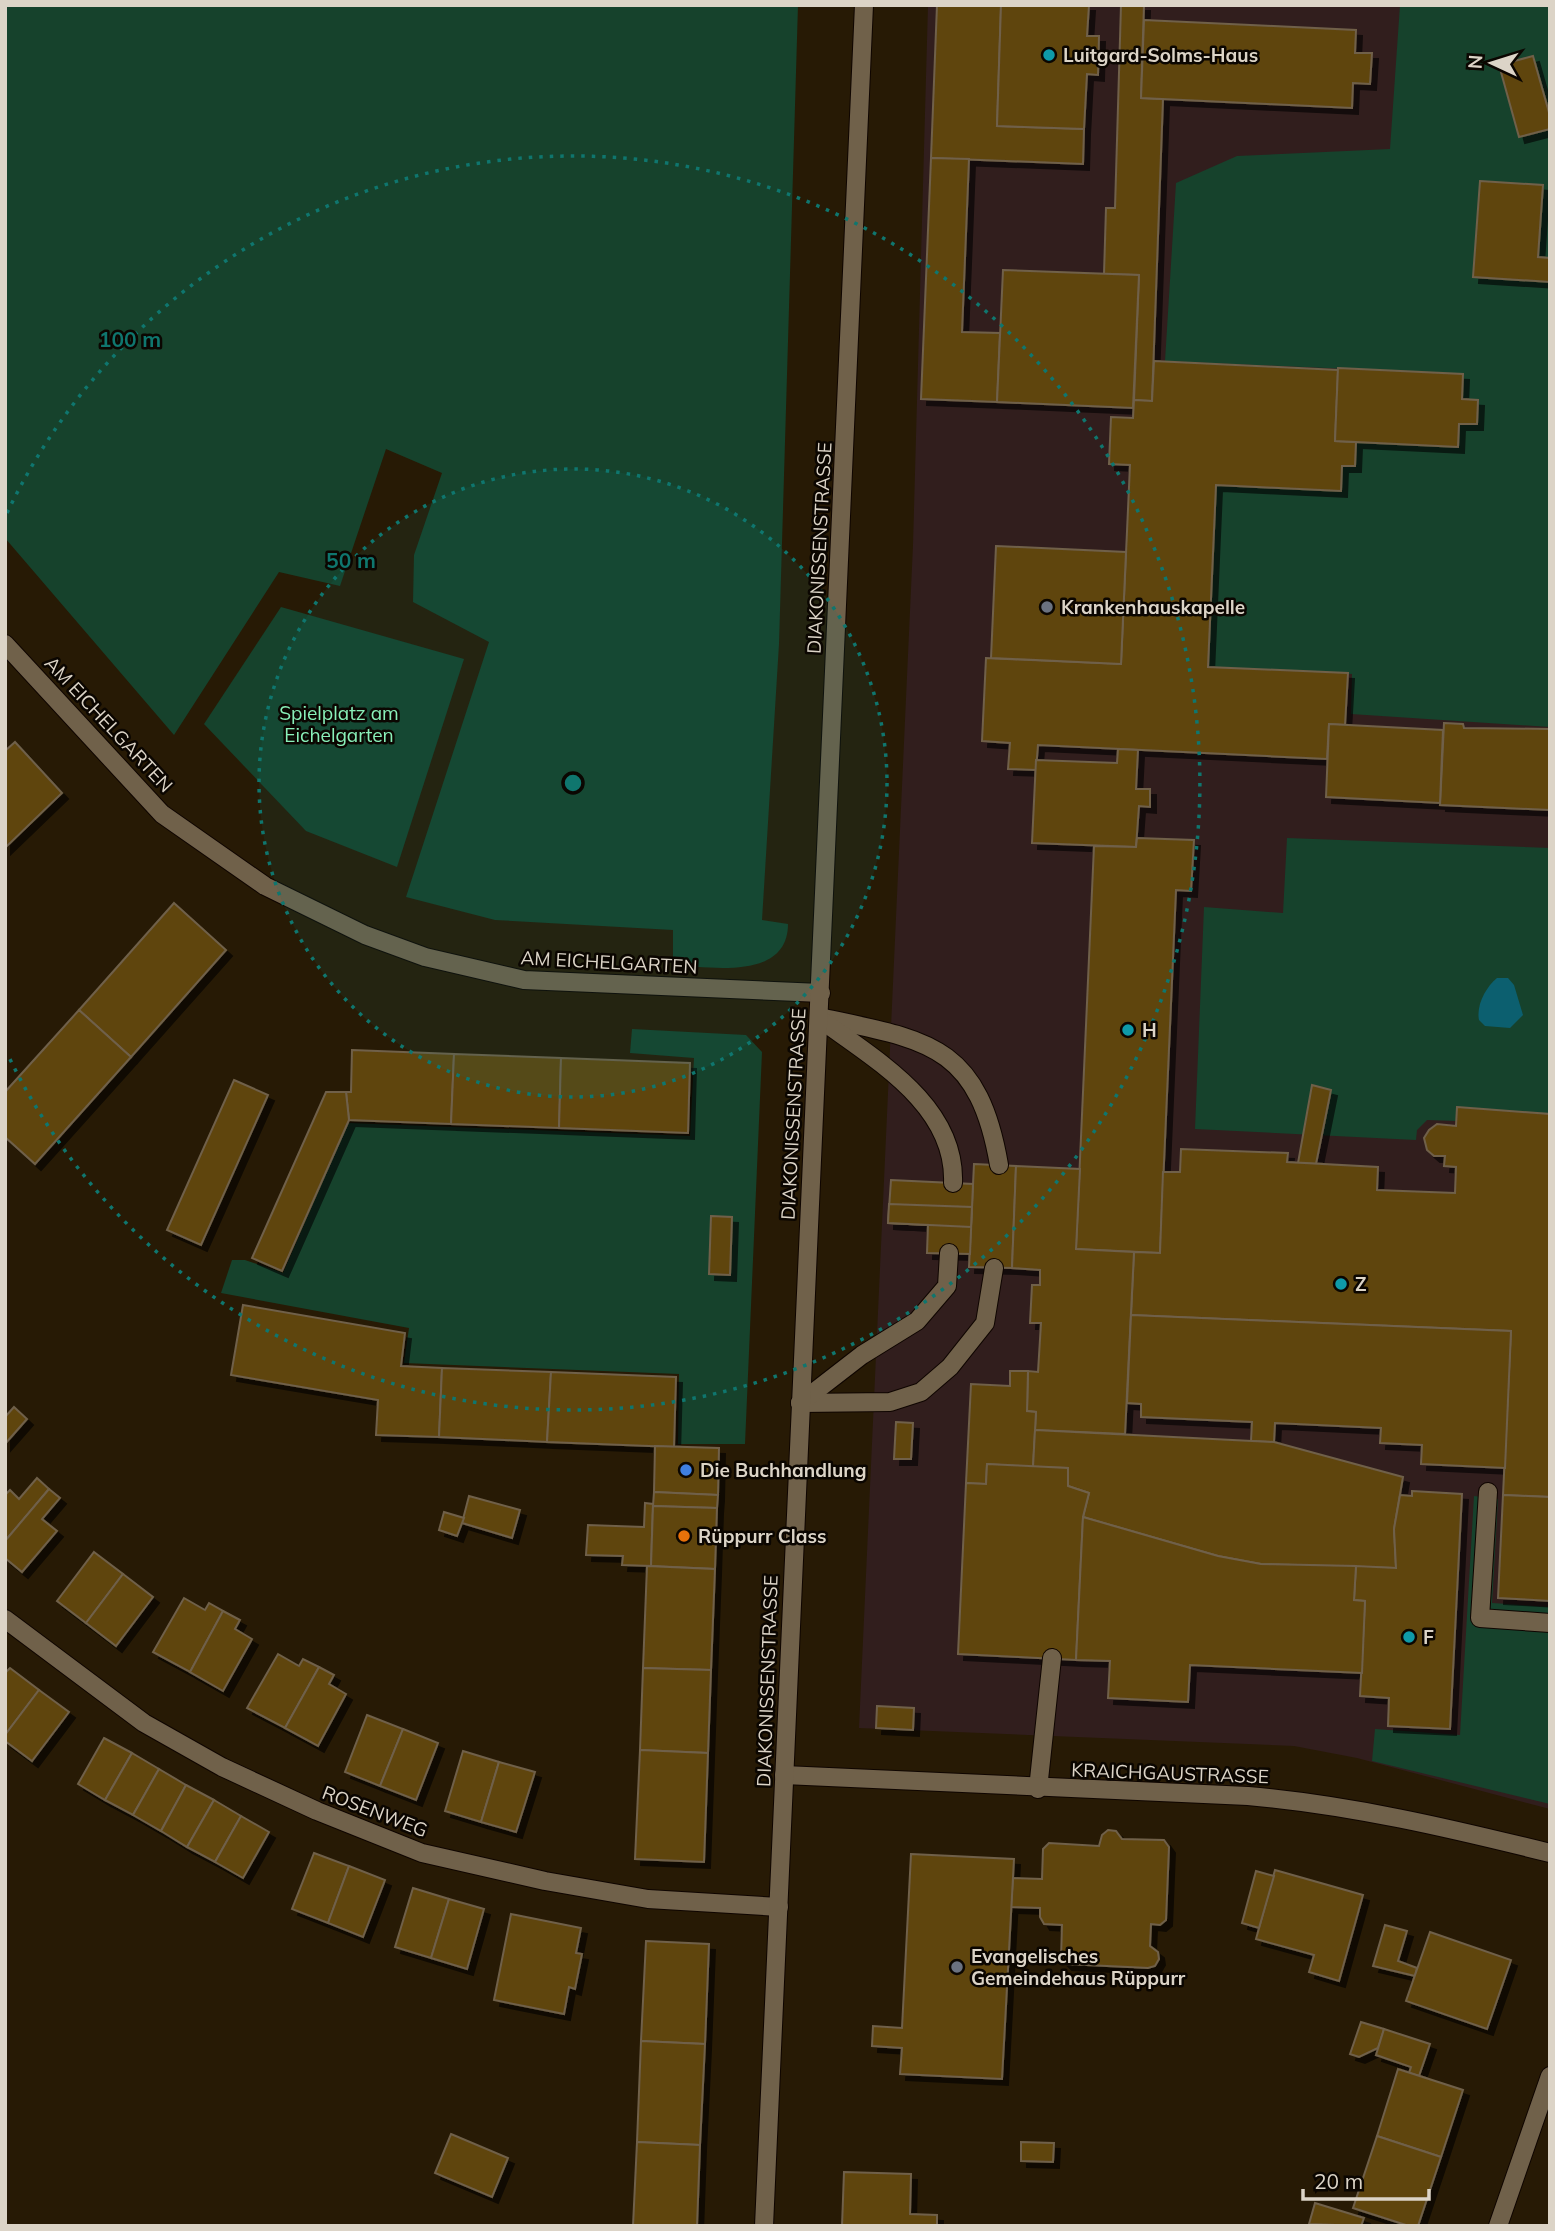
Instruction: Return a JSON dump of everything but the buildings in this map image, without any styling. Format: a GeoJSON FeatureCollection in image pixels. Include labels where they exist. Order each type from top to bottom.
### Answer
{"type":"FeatureCollection","features":[{"type":"Feature","properties":{"kind":"street","name":"DIAKONISSENSTRASSE"},"geometry":{"type":"LineString","coordinates":[[764,2226],[864,5]]}},
{"type":"Feature","properties":{"kind":"street","name":"AM EICHELGARTEN"},"geometry":{"type":"LineString","coordinates":[[5,644],[162,814],[265,886],[365,936],[436,960],[524,980],[821,993]]}},
{"type":"Feature","properties":{"kind":"street"},"geometry":{"type":"LineString","coordinates":[[819,1017],[905,1035],[937,1049],[958,1065],[992,1125],[999,1165]]}},
{"type":"Feature","properties":{"kind":"street"},"geometry":{"type":"LineString","coordinates":[[819,1017],[918,1095],[945,1138],[954,1160],[953,1183]]}},
{"type":"Feature","properties":{"kind":"street"},"geometry":{"type":"LineString","coordinates":[[800,1403],[862,1355],[916,1321],[947,1286],[949,1254]]}},
{"type":"Feature","properties":{"kind":"street"},"geometry":{"type":"LineString","coordinates":[[800,1403],[890,1402],[921,1392],[950,1367],[985,1323],[994,1268]]}},
{"type":"Feature","properties":{"kind":"street"},"geometry":{"type":"LineString","coordinates":[[1488,1492],[1480,1618],[1550,1623]]}},
{"type":"Feature","properties":{"kind":"street","name":"ROSENWEG"},"geometry":{"type":"LineString","coordinates":[[5,1619],[144,1723],[222,1767],[317,1811],[422,1853],[545,1881],[648,1899],[779,1907]]}},
{"type":"Feature","properties":{"kind":"street"},"geometry":{"type":"LineString","coordinates":[[1038,1789],[1052,1658]]}},
{"type":"Feature","properties":{"kind":"street","name":"KRAICHGAUSTRASSE"},"geometry":{"type":"LineString","coordinates":[[784,1775],[1038,1789],[1248,1796],[1305,1801],[1401,1816],[1550,1853]]}},
{"type":"Feature","properties":{"kind":"street"},"geometry":{"type":"LineString","coordinates":[[1498,2226],[1550,2076]]}},
{"type":"Feature","properties":{"kind":"shaded area"},"geometry":{"type":"Polygon","coordinates":[[[928,5],[1550,5],[1550,1809],[1357,1758],[1294,1746],[859,1728],[913,545],[928,5]]]}},
{"type":"Feature","properties":{"kind":"green space"},"geometry":{"type":"Polygon","coordinates":[[[5,5],[798,5],[779,644],[762,920],[788,924],[785,942],[775,955],[761,963],[744,967],[673,965],[673,930],[495,920],[406,897],[489,642],[413,602],[414,555],[442,473],[386,449],[340,586],[279,572],[174,735],[5,538],[5,5]]]}},
{"type":"Feature","properties":{"kind":"green space"},"geometry":{"type":"Polygon","coordinates":[[[1400,5],[1550,5],[1550,727],[1351,714],[1352,674],[1208,667],[1216,485],[1341,491],[1342,466],[1355,466],[1356,442],[1459,424],[1477,424],[1478,400],[1462,399],[1463,374],[1165,361],[1176,183],[1237,156],[1390,149],[1400,5]]]}},
{"type":"Feature","properties":{"kind":"green space","name":"Spielplatz am Eichelgarten"},"geometry":{"type":"Polygon","coordinates":[[[281,607],[464,659],[397,867],[306,831],[204,724],[281,607]]]}},
{"type":"Feature","properties":{"kind":"green space"},"geometry":{"type":"Polygon","coordinates":[[[1287,838],[1550,848],[1550,1114],[1457,1107],[1456,1121],[1427,1120],[1417,1130],[1416,1140],[1195,1129],[1204,907],[1283,913],[1287,838]]]}},
{"type":"Feature","properties":{"kind":"green space"},"geometry":{"type":"Polygon","coordinates":[[[632,1029],[746,1035],[762,1052],[745,1444],[678,1444],[679,1374],[404,1363],[409,1328],[221,1293],[232,1260],[245,1260],[283,1273],[348,1123],[690,1136],[694,1058],[630,1053],[632,1029]]]}},
{"type":"Feature","properties":{"kind":"green space"},"geometry":{"type":"Polygon","coordinates":[[[1474,1496],[1498,1499],[1492,1603],[1550,1607],[1550,1804],[1372,1761],[1375,1729],[1460,1735],[1474,1496]]]}},
{"type":"Feature","properties":{"kind":"water"},"geometry":{"type":"Polygon","coordinates":[[[1497,978],[1508,978],[1514,985],[1523,1015],[1510,1028],[1485,1026],[1479,1020],[1483,997],[1497,978]]]}},
{"type":"Feature","properties":{"kind":"place","name":"Luitgard-Solms-Haus"},"geometry":{"type":"Point","coordinates":[1049,55]}},
{"type":"Feature","properties":{"kind":"place","name":"Krankenhauskapelle"},"geometry":{"type":"Point","coordinates":[1047,607]}},
{"type":"Feature","properties":{"kind":"place","name":"H"},"geometry":{"type":"Point","coordinates":[1128,1030]}},
{"type":"Feature","properties":{"kind":"place","name":"Z"},"geometry":{"type":"Point","coordinates":[1341,1284]}},
{"type":"Feature","properties":{"kind":"place","name":"Die Buchhandlung"},"geometry":{"type":"Point","coordinates":[686,1470]}},
{"type":"Feature","properties":{"kind":"place","name":"Rüppurr Class"},"geometry":{"type":"Point","coordinates":[684,1536]}},
{"type":"Feature","properties":{"kind":"place","name":"F"},"geometry":{"type":"Point","coordinates":[1409,1637]}},
{"type":"Feature","properties":{"kind":"place","name":"Evangelisches Gemeindehaus Rüppurr"},"geometry":{"type":"Point","coordinates":[957,1967]}}]}
